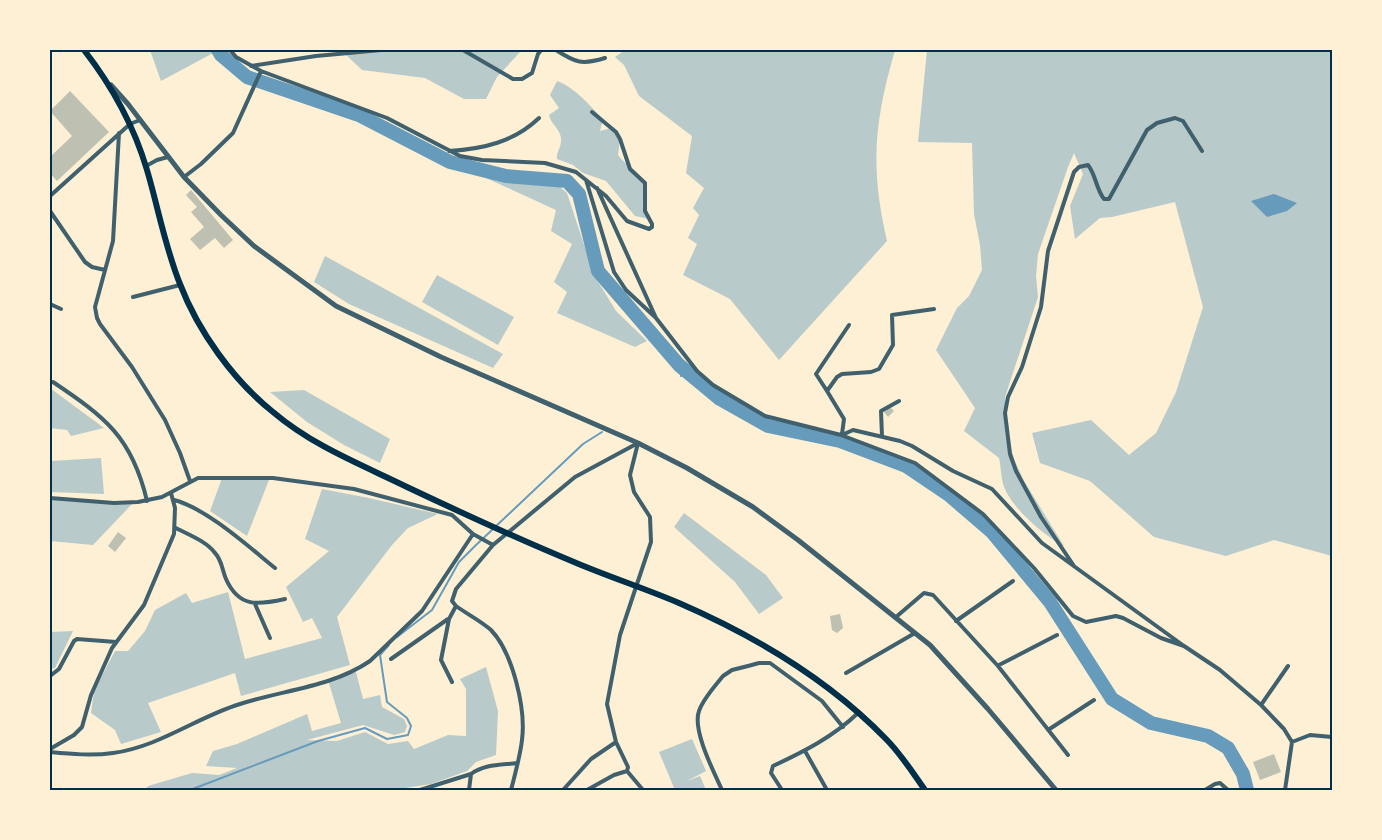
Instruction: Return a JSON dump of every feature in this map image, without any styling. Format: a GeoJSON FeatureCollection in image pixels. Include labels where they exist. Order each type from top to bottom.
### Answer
{"type":"FeatureCollection","features":[{"type":"Feature","properties":{"kind":"main road"},"geometry":{"type":"LineString","coordinates":[[84,50],[106,81],[130,124],[146,166],[180,285],[203,330],[221,357],[257,399],[304,436],[349,461],[454,512],[474,518],[526,542],[706,615],[787,659],[858,713],[889,742],[925,790]]}},
{"type":"Feature","properties":{"kind":"street"},"geometry":{"type":"LineString","coordinates":[[230,50],[236,57],[261,71],[387,118],[460,156],[482,160],[557,165],[576,172],[597,188],[627,221],[646,230],[652,227],[652,224],[645,211],[645,183],[630,169],[616,132],[592,112]]}},
{"type":"Feature","properties":{"kind":"street"},"geometry":{"type":"LineString","coordinates":[[251,66],[316,56],[381,50]]}},
{"type":"Feature","properties":{"kind":"street"},"geometry":{"type":"LineString","coordinates":[[463,50],[513,79],[522,79],[532,73],[541,50]]}},
{"type":"Feature","properties":{"kind":"street"},"geometry":{"type":"LineString","coordinates":[[556,50],[579,63],[590,63],[605,58]]}},
{"type":"Feature","properties":{"kind":"street"},"geometry":{"type":"LineString","coordinates":[[184,177],[233,134],[261,71]]}},
{"type":"Feature","properties":{"kind":"street"},"geometry":{"type":"LineString","coordinates":[[106,81],[128,104],[184,177],[254,246],[336,306],[432,353],[638,443],[687,468],[753,507],[930,645],[988,709],[1056,790]]}},
{"type":"Feature","properties":{"kind":"street"},"geometry":{"type":"LineString","coordinates":[[449,151],[468,150],[496,144],[528,127],[539,118]]}},
{"type":"Feature","properties":{"kind":"street"},"geometry":{"type":"LineString","coordinates":[[1074,566],[1041,517],[1016,471],[1007,437],[1005,413],[1008,397],[1022,367],[1043,297],[1048,251],[1074,172],[1079,167],[1088,165],[1100,195],[1104,199],[1109,199],[1147,130],[1165,119],[1175,118],[1183,121],[1202,152]]}},
{"type":"Feature","properties":{"kind":"street"},"geometry":{"type":"LineString","coordinates":[[50,196],[119,133],[130,124],[140,120]]}},
{"type":"Feature","properties":{"kind":"street"},"geometry":{"type":"LineString","coordinates":[[119,133],[113,241],[96,307],[97,318],[159,409],[174,438],[190,481]]}},
{"type":"Feature","properties":{"kind":"street"},"geometry":{"type":"LineString","coordinates":[[146,166],[168,157]]}},
{"type":"Feature","properties":{"kind":"street"},"geometry":{"type":"LineString","coordinates":[[586,179],[614,272],[626,290],[656,318],[697,370],[713,385],[765,416],[841,435],[915,463],[983,514],[1010,541],[1073,616],[1086,622],[1116,616],[1161,638],[1184,646]]}},
{"type":"Feature","properties":{"kind":"street"},"geometry":{"type":"LineString","coordinates":[[597,188],[656,318]]}},
{"type":"Feature","properties":{"kind":"street"},"geometry":{"type":"LineString","coordinates":[[50,211],[85,262],[92,267],[105,270]]}},
{"type":"Feature","properties":{"kind":"street"},"geometry":{"type":"LineString","coordinates":[[133,297],[180,285]]}},
{"type":"Feature","properties":{"kind":"street"},"geometry":{"type":"LineString","coordinates":[[50,304],[61,309]]}},
{"type":"Feature","properties":{"kind":"street"},"geometry":{"type":"LineString","coordinates":[[826,391],[842,374],[871,372],[879,369],[893,345],[892,315],[934,309]]}},
{"type":"Feature","properties":{"kind":"street"},"geometry":{"type":"LineString","coordinates":[[841,435],[844,419],[816,374],[849,325]]}},
{"type":"Feature","properties":{"kind":"street"},"geometry":{"type":"LineString","coordinates":[[53,382],[101,415],[121,437],[134,458],[147,501]]}},
{"type":"Feature","properties":{"kind":"street"},"geometry":{"type":"LineString","coordinates":[[882,436],[881,411],[898,401]]}},
{"type":"Feature","properties":{"kind":"street"},"geometry":{"type":"LineString","coordinates":[[841,435],[853,430],[912,446],[953,471],[992,489],[1042,543],[1211,663],[1261,705],[1284,729],[1292,742],[1286,790]]}},
{"type":"Feature","properties":{"kind":"street"},"geometry":{"type":"LineString","coordinates":[[511,790],[522,739],[522,723],[513,668],[502,645],[490,630],[452,601],[456,589],[493,545],[575,477],[638,443]]}},
{"type":"Feature","properties":{"kind":"street"},"geometry":{"type":"LineString","coordinates":[[638,443],[630,475],[634,492],[646,509],[651,526],[651,542],[620,635],[607,704],[616,742],[625,758],[627,771],[643,790]]}},
{"type":"Feature","properties":{"kind":"street"},"geometry":{"type":"LineString","coordinates":[[50,498],[114,503],[147,501],[171,493],[198,478],[273,478],[354,489],[454,512],[473,534],[493,545]]}},
{"type":"Feature","properties":{"kind":"street"},"geometry":{"type":"LineString","coordinates":[[50,751],[82,727],[91,695],[117,642],[144,605],[167,555],[175,528],[174,500],[171,493]]}},
{"type":"Feature","properties":{"kind":"street"},"geometry":{"type":"LineString","coordinates":[[174,500],[226,529],[275,568]]}},
{"type":"Feature","properties":{"kind":"street"},"geometry":{"type":"LineString","coordinates":[[175,528],[210,548],[220,560],[234,592],[242,599],[255,604],[285,599]]}},
{"type":"Feature","properties":{"kind":"street"},"geometry":{"type":"LineString","coordinates":[[50,751],[75,754],[116,753],[171,734],[237,705],[319,683],[360,667],[370,661],[422,611],[473,534]]}},
{"type":"Feature","properties":{"kind":"street"},"geometry":{"type":"LineString","coordinates":[[956,621],[1013,581]]}},
{"type":"Feature","properties":{"kind":"street"},"geometry":{"type":"LineString","coordinates":[[895,618],[926,593],[933,595],[998,666],[1068,754]]}},
{"type":"Feature","properties":{"kind":"street"},"geometry":{"type":"LineString","coordinates":[[255,604],[270,638]]}},
{"type":"Feature","properties":{"kind":"street"},"geometry":{"type":"LineString","coordinates":[[452,682],[441,660],[449,619],[456,606]]}},
{"type":"Feature","properties":{"kind":"street"},"geometry":{"type":"LineString","coordinates":[[391,659],[449,619]]}},
{"type":"Feature","properties":{"kind":"street"},"geometry":{"type":"LineString","coordinates":[[846,673],[915,633]]}},
{"type":"Feature","properties":{"kind":"street"},"geometry":{"type":"LineString","coordinates":[[998,666],[1056,635]]}},
{"type":"Feature","properties":{"kind":"street"},"geometry":{"type":"LineString","coordinates":[[50,676],[56,673],[77,639],[117,642]]}},
{"type":"Feature","properties":{"kind":"street"},"geometry":{"type":"LineString","coordinates":[[722,790],[706,751],[698,718],[699,709],[728,672],[759,663],[770,663],[822,701],[843,727]]}},
{"type":"Feature","properties":{"kind":"street"},"geometry":{"type":"LineString","coordinates":[[1261,705],[1288,666]]}},
{"type":"Feature","properties":{"kind":"street"},"geometry":{"type":"LineString","coordinates":[[1048,730],[1094,700]]}},
{"type":"Feature","properties":{"kind":"street"},"geometry":{"type":"LineString","coordinates":[[782,790],[771,773],[771,769],[843,727],[858,713]]}},
{"type":"Feature","properties":{"kind":"street"},"geometry":{"type":"LineString","coordinates":[[1292,742],[1310,735],[1332,737]]}},
{"type":"Feature","properties":{"kind":"street"},"geometry":{"type":"LineString","coordinates":[[563,790],[591,759],[616,742]]}},
{"type":"Feature","properties":{"kind":"street"},"geometry":{"type":"LineString","coordinates":[[805,751],[827,790]]}},
{"type":"Feature","properties":{"kind":"street"},"geometry":{"type":"LineString","coordinates":[[420,790],[471,774],[483,766],[518,763]]}},
{"type":"Feature","properties":{"kind":"street"},"geometry":{"type":"LineString","coordinates":[[587,790],[614,775],[627,771]]}},
{"type":"Feature","properties":{"kind":"street"},"geometry":{"type":"LineString","coordinates":[[469,790],[471,774]]}},
{"type":"Feature","properties":{"kind":"street"},"geometry":{"type":"LineString","coordinates":[[918,780],[921,790]]}},
{"type":"Feature","properties":{"kind":"street"},"geometry":{"type":"LineString","coordinates":[[1205,790],[1215,783],[1224,785],[1228,790]]}},
{"type":"Feature","properties":{"kind":"shaded area"},"geometry":{"type":"Polygon","coordinates":[[[150,50],[214,50],[215,52],[161,81],[150,50]]]}},
{"type":"Feature","properties":{"kind":"shaded area"},"geometry":{"type":"Polygon","coordinates":[[[341,50],[522,50],[497,77],[486,99],[464,99],[425,78],[362,70],[341,50]]]}},
{"type":"Feature","properties":{"kind":"shaded area"},"geometry":{"type":"Polygon","coordinates":[[[625,50],[895,50],[882,100],[877,145],[878,190],[887,241],[779,360],[730,299],[683,275],[697,244],[688,238],[699,215],[693,208],[704,188],[686,173],[692,136],[639,96],[624,65],[615,57],[625,50]]]}},
{"type":"Feature","properties":{"kind":"shaded area"},"geometry":{"type":"Polygon","coordinates":[[[927,50],[1332,50],[1332,556],[1274,540],[1226,556],[1154,537],[1090,481],[1040,463],[1032,433],[1091,420],[1129,455],[1156,433],[1176,392],[1203,307],[1175,202],[1100,218],[1075,239],[1070,206],[1083,174],[1074,153],[1038,254],[1036,276],[1038,297],[1005,397],[1007,434],[1014,459],[1024,481],[1064,546],[1038,528],[1014,504],[1004,487],[999,458],[964,431],[975,408],[936,350],[957,308],[969,296],[982,270],[974,214],[972,143],[918,142],[927,50]]]}},
{"type":"Feature","properties":{"kind":"shaded area"},"geometry":{"type":"Polygon","coordinates":[[[557,81],[576,92],[603,119],[600,131],[611,128],[618,137],[618,155],[643,183],[643,207],[649,219],[635,216],[606,181],[583,173],[573,165],[557,159],[561,137],[549,115],[559,108],[550,95],[557,81]]]}},
{"type":"Feature","properties":{"kind":"shaded area"},"geometry":{"type":"Polygon","coordinates":[[[484,177],[559,186],[567,193],[594,275],[616,311],[647,341],[635,347],[557,313],[567,292],[554,282],[572,244],[551,231],[556,210],[484,177]]]}},
{"type":"Feature","properties":{"kind":"shaded area"},"geometry":{"type":"Polygon","coordinates":[[[325,256],[503,354],[493,368],[349,304],[314,282],[325,256]]]}},
{"type":"Feature","properties":{"kind":"shaded area"},"geometry":{"type":"Polygon","coordinates":[[[437,275],[514,317],[498,345],[422,302],[437,275]]]}},
{"type":"Feature","properties":{"kind":"shaded area"},"geometry":{"type":"Polygon","coordinates":[[[50,388],[104,428],[71,436],[67,430],[50,428],[50,388]]]}},
{"type":"Feature","properties":{"kind":"shaded area"},"geometry":{"type":"Polygon","coordinates":[[[304,390],[390,439],[380,463],[344,445],[307,422],[270,392],[304,390]]]}},
{"type":"Feature","properties":{"kind":"shaded area"},"geometry":{"type":"Polygon","coordinates":[[[101,458],[104,494],[50,492],[50,461],[101,458]]]}},
{"type":"Feature","properties":{"kind":"shaded area"},"geometry":{"type":"Polygon","coordinates":[[[222,478],[269,480],[247,536],[210,511],[222,478]]]}},
{"type":"Feature","properties":{"kind":"shaded area"},"geometry":{"type":"Polygon","coordinates":[[[322,489],[438,514],[408,528],[392,545],[337,617],[350,665],[241,696],[235,673],[148,703],[161,732],[121,744],[115,730],[91,713],[94,691],[115,651],[128,651],[145,631],[155,610],[186,593],[192,603],[228,592],[245,659],[322,638],[312,618],[303,622],[286,587],[329,551],[305,539],[322,489]]]}},
{"type":"Feature","properties":{"kind":"shaded area"},"geometry":{"type":"Polygon","coordinates":[[[50,498],[133,503],[93,545],[50,541],[50,498]]]}},
{"type":"Feature","properties":{"kind":"shaded area"},"geometry":{"type":"Polygon","coordinates":[[[684,513],[766,575],[783,598],[759,614],[735,582],[674,527],[684,513]]]}},
{"type":"Feature","properties":{"kind":"shaded area"},"geometry":{"type":"Polygon","coordinates":[[[73,631],[55,668],[50,669],[50,632],[73,631]]]}},
{"type":"Feature","properties":{"kind":"shaded area"},"geometry":{"type":"Polygon","coordinates":[[[486,667],[498,711],[496,755],[476,762],[467,771],[431,784],[392,790],[145,790],[148,786],[192,773],[219,775],[237,768],[206,766],[213,751],[237,744],[307,714],[312,731],[341,723],[328,680],[356,672],[363,699],[380,695],[382,707],[404,719],[407,726],[405,732],[394,735],[363,725],[307,740],[337,741],[365,732],[388,744],[408,741],[414,749],[448,735],[466,736],[466,689],[460,679],[486,667]]]}},
{"type":"Feature","properties":{"kind":"shaded area"},"geometry":{"type":"Polygon","coordinates":[[[692,739],[706,771],[687,781],[700,776],[706,790],[675,790],[659,752],[692,739]]]}},
{"type":"Feature","properties":{"kind":"water"},"geometry":{"type":"Polygon","coordinates":[[[1274,194],[1297,203],[1287,211],[1267,217],[1251,201],[1274,194]]]}},
{"type":"Feature","properties":{"kind":"building"},"geometry":{"type":"Polygon","coordinates":[[[70,91],[109,132],[57,181],[50,173],[50,157],[72,136],[50,111],[70,91]]]}},
{"type":"Feature","properties":{"kind":"building"},"geometry":{"type":"Polygon","coordinates":[[[191,190],[233,240],[224,248],[215,238],[200,250],[190,239],[204,227],[191,212],[197,207],[186,195],[191,190]]]}},
{"type":"Feature","properties":{"kind":"building"},"geometry":{"type":"Polygon","coordinates":[[[889,406],[894,411],[888,417],[884,412],[889,406]]]}},
{"type":"Feature","properties":{"kind":"building"},"geometry":{"type":"Polygon","coordinates":[[[118,532],[126,538],[115,552],[108,546],[118,532]]]}},
{"type":"Feature","properties":{"kind":"building"},"geometry":{"type":"Polygon","coordinates":[[[840,614],[843,628],[837,633],[832,630],[830,616],[840,614]]]}},
{"type":"Feature","properties":{"kind":"building"},"geometry":{"type":"Polygon","coordinates":[[[1274,754],[1281,772],[1260,780],[1253,762],[1274,754]]]}},
{"type":"Feature","properties":{"kind":"waterway"},"geometry":{"type":"LineString","coordinates":[[218,50],[247,77],[359,115],[450,162],[506,176],[567,181],[579,194],[598,271],[679,365],[720,399],[768,426],[840,441],[906,466],[949,495],[992,532],[1050,602],[1112,699],[1151,723],[1208,736],[1228,748],[1243,774],[1247,790]]}},
{"type":"Feature","properties":{"kind":"waterway"},"geometry":{"type":"LineString","coordinates":[[681,376],[686,370]]}},
{"type":"Feature","properties":{"kind":"waterway"},"geometry":{"type":"LineString","coordinates":[[397,637],[432,610],[459,562],[583,444],[602,432]]}},
{"type":"Feature","properties":{"kind":"waterway"},"geometry":{"type":"LineString","coordinates":[[190,790],[318,741],[365,728],[387,739],[408,735],[411,726],[407,718],[387,702],[380,655],[389,645]]}}]}
